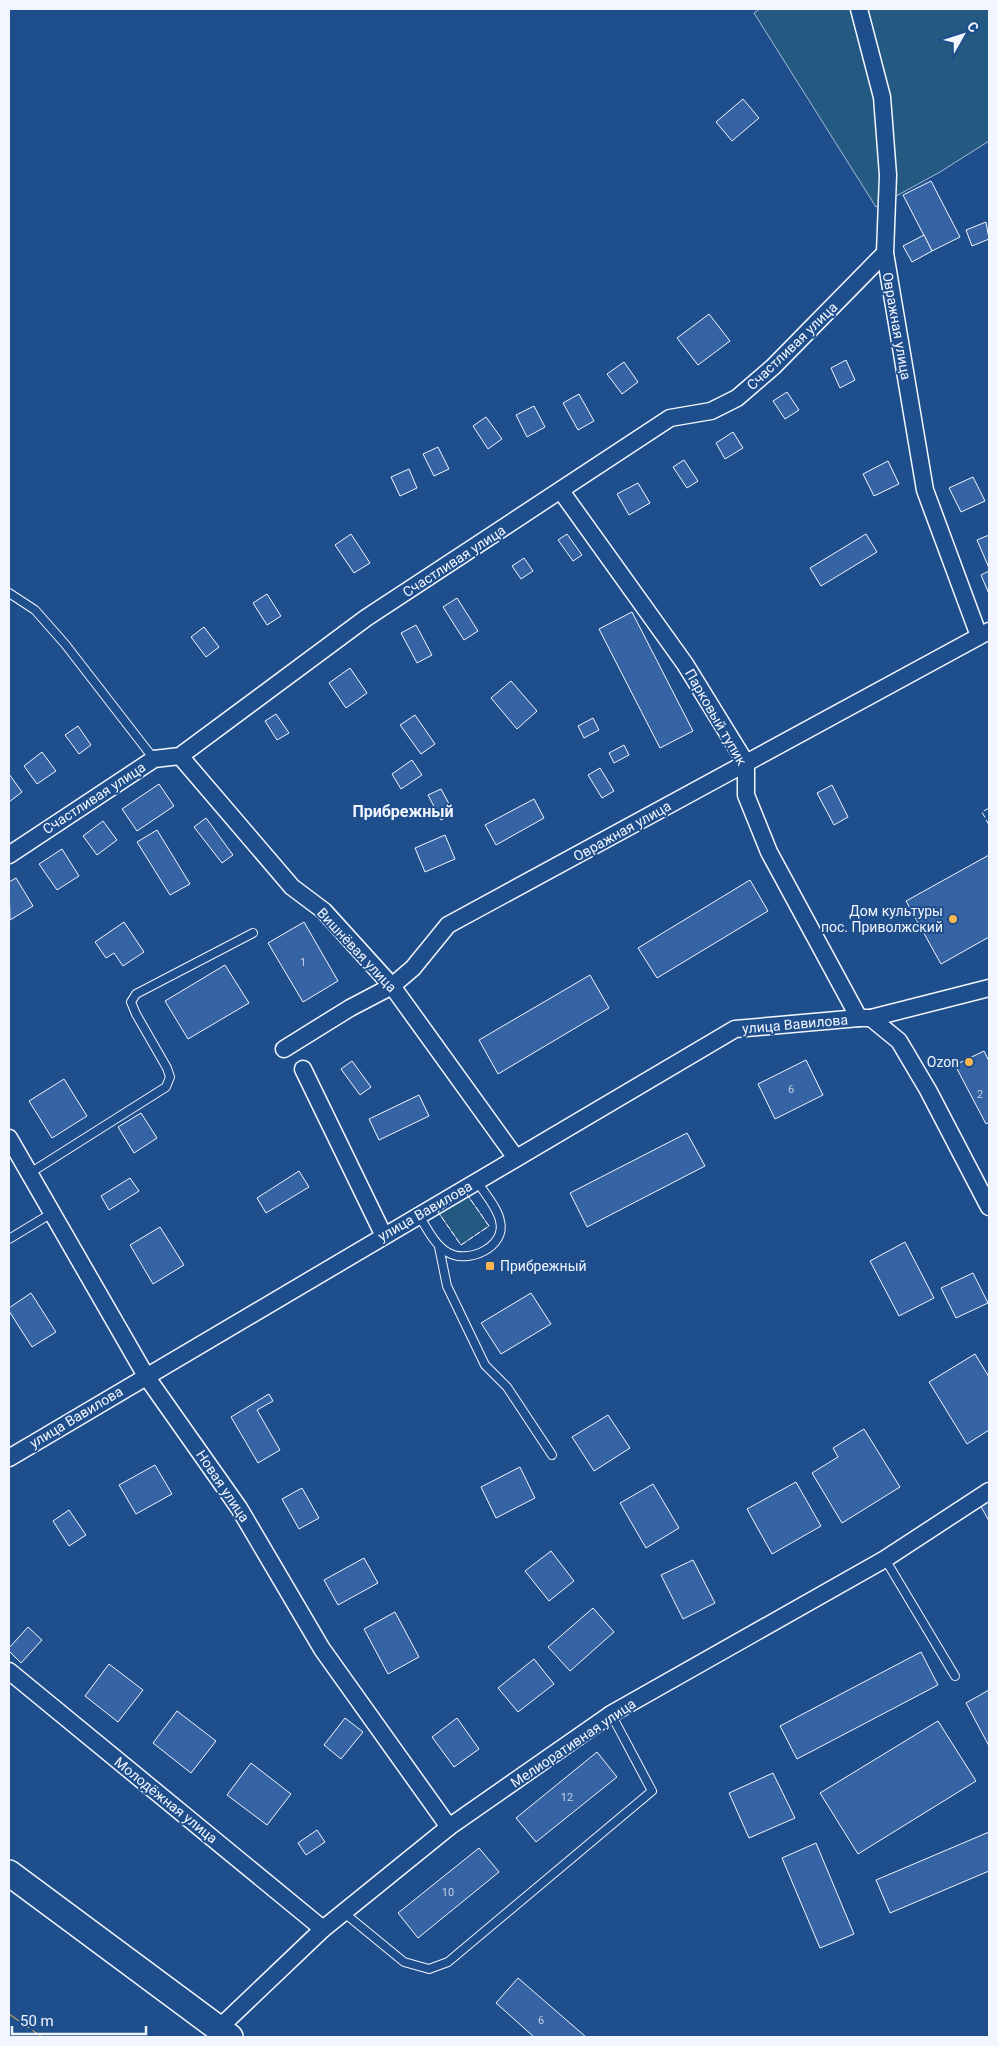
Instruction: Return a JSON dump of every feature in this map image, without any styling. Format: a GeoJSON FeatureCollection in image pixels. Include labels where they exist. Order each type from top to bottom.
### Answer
{"type":"FeatureCollection","features":[{"type":"Feature","properties":{"kind":"main road"},"geometry":{"type":"LineString","coordinates":[[9,1873],[224,2033]]}},
{"type":"Feature","properties":{"kind":"street","name":"Овражная улица"},"geometry":{"type":"LineString","coordinates":[[284,1049],[350,1008],[392,986],[413,968],[448,926],[984,633],[925,490],[885,252],[888,174],[882,97],[859,9]]}},
{"type":"Feature","properties":{"kind":"street","name":"Счастливая улица"},"geometry":{"type":"LineString","coordinates":[[9,855],[154,759],[180,756],[366,618],[561,492],[670,418],[711,411],[738,398],[773,367],[885,252]]}},
{"type":"Feature","properties":{"kind":"street","name":"Парковый тупик"},"geometry":{"type":"LineString","coordinates":[[561,492],[685,664],[746,764],[746,795],[769,852],[865,1018],[899,1041],[984,1189],[989,1207]]}},
{"type":"Feature","properties":{"kind":"street","name":"Вишнёвая улица"},"geometry":{"type":"LineString","coordinates":[[180,756],[292,887],[324,911],[392,986],[516,1158]]}},
{"type":"Feature","properties":{"kind":"street","name":"улица Вавилова"},"geometry":{"type":"LineString","coordinates":[[9,1458],[735,1029],[865,1018],[989,988]]}},
{"type":"Feature","properties":{"kind":"street"},"geometry":{"type":"LineString","coordinates":[[303,1069],[384,1236]]}},
{"type":"Feature","properties":{"kind":"street","name":"Новая улица"},"geometry":{"type":"LineString","coordinates":[[9,1138],[146,1376],[239,1508],[322,1649],[450,1827]]}},
{"type":"Feature","properties":{"kind":"street","name":"Мелиоративная улица"},"geometry":{"type":"LineString","coordinates":[[224,2033],[323,1929],[450,1827],[611,1714],[885,1559],[989,1491]]}},
{"type":"Feature","properties":{"kind":"street","name":"Молодёжная улица"},"geometry":{"type":"LineString","coordinates":[[9,1671],[323,1929]]}},
{"type":"Feature","properties":{"kind":"lane"},"geometry":{"type":"LineString","coordinates":[[9,593],[35,610],[59,637],[154,759]]}},
{"type":"Feature","properties":{"kind":"lane"},"geometry":{"type":"LineString","coordinates":[[30,1174],[166,1087],[170,1077],[168,1068],[136,1014],[131,1002],[136,994],[253,932]]}},
{"type":"Feature","properties":{"kind":"lane"},"geometry":{"type":"LineString","coordinates":[[439,1247],[448,1253],[465,1258],[483,1251],[498,1240],[501,1230],[500,1219],[477,1181]]}},
{"type":"Feature","properties":{"kind":"lane"},"geometry":{"type":"LineString","coordinates":[[9,1239],[53,1212]]}},
{"type":"Feature","properties":{"kind":"lane"},"geometry":{"type":"LineString","coordinates":[[419,1216],[439,1247],[448,1286],[485,1365],[507,1387],[552,1455]]}},
{"type":"Feature","properties":{"kind":"lane"},"geometry":{"type":"LineString","coordinates":[[885,1559],[955,1676]]}},
{"type":"Feature","properties":{"kind":"lane"},"geometry":{"type":"LineString","coordinates":[[343,1912],[404,1962],[429,1969],[448,1962],[652,1791],[611,1714]]}},
{"type":"Feature","properties":{"kind":"shaded area"},"geometry":{"type":"Polygon","coordinates":[[[760,9],[989,9],[989,141],[940,172],[876,207],[754,13],[760,9]]]}},
{"type":"Feature","properties":{"kind":"shaded area"},"geometry":{"type":"Polygon","coordinates":[[[466,1193],[489,1226],[461,1245],[438,1212],[466,1193]]]}},
{"type":"Feature","properties":{"kind":"building"},"geometry":{"type":"Polygon","coordinates":[[[743,99],[759,118],[732,141],[716,122],[743,99]]]}},
{"type":"Feature","properties":{"kind":"building"},"geometry":{"type":"Polygon","coordinates":[[[931,181],[960,237],[932,251],[903,195],[931,181]]]}},
{"type":"Feature","properties":{"kind":"building"},"geometry":{"type":"Polygon","coordinates":[[[986,222],[989,239],[972,246],[966,230],[986,222]]]}},
{"type":"Feature","properties":{"kind":"building"},"geometry":{"type":"Polygon","coordinates":[[[924,235],[932,251],[912,262],[903,246],[924,235]]]}},
{"type":"Feature","properties":{"kind":"building"},"geometry":{"type":"Polygon","coordinates":[[[709,314],[730,341],[698,365],[677,338],[709,314]]]}},
{"type":"Feature","properties":{"kind":"building"},"geometry":{"type":"Polygon","coordinates":[[[846,360],[855,380],[840,388],[831,368],[846,360]]]}},
{"type":"Feature","properties":{"kind":"building"},"geometry":{"type":"Polygon","coordinates":[[[624,362],[638,382],[622,394],[607,374],[624,362]]]}},
{"type":"Feature","properties":{"kind":"building"},"geometry":{"type":"Polygon","coordinates":[[[787,392],[799,410],[785,419],[773,401],[787,392]]]}},
{"type":"Feature","properties":{"kind":"building"},"geometry":{"type":"Polygon","coordinates":[[[579,394],[594,421],[578,430],[563,403],[579,394]]]}},
{"type":"Feature","properties":{"kind":"building"},"geometry":{"type":"Polygon","coordinates":[[[534,406],[545,427],[527,437],[516,415],[534,406]]]}},
{"type":"Feature","properties":{"kind":"building"},"geometry":{"type":"Polygon","coordinates":[[[486,417],[502,439],[488,449],[473,426],[486,417]]]}},
{"type":"Feature","properties":{"kind":"building"},"geometry":{"type":"Polygon","coordinates":[[[733,432],[743,448],[725,459],[716,443],[733,432]]]}},
{"type":"Feature","properties":{"kind":"building"},"geometry":{"type":"Polygon","coordinates":[[[438,447],[449,469],[434,476],[423,454],[438,447]]]}},
{"type":"Feature","properties":{"kind":"building"},"geometry":{"type":"Polygon","coordinates":[[[684,460],[698,481],[687,488],[673,467],[684,460]]]}},
{"type":"Feature","properties":{"kind":"building"},"geometry":{"type":"Polygon","coordinates":[[[888,461],[899,484],[874,496],[863,474],[888,461]]]}},
{"type":"Feature","properties":{"kind":"building"},"geometry":{"type":"Polygon","coordinates":[[[409,469],[417,488],[400,496],[391,477],[409,469]]]}},
{"type":"Feature","properties":{"kind":"building"},"geometry":{"type":"Polygon","coordinates":[[[973,477],[985,501],[961,512],[949,488],[973,477]]]}},
{"type":"Feature","properties":{"kind":"building"},"geometry":{"type":"Polygon","coordinates":[[[638,483],[650,503],[629,515],[617,494],[638,483]]]}},
{"type":"Feature","properties":{"kind":"building"},"geometry":{"type":"Polygon","coordinates":[[[351,534],[370,563],[354,573],[335,545],[351,534]]]}},
{"type":"Feature","properties":{"kind":"building"},"geometry":{"type":"Polygon","coordinates":[[[567,534],[582,555],[573,561],[558,540],[567,534]]]}},
{"type":"Feature","properties":{"kind":"building"},"geometry":{"type":"Polygon","coordinates":[[[866,534],[877,552],[821,586],[810,568],[866,534]]]}},
{"type":"Feature","properties":{"kind":"building"},"geometry":{"type":"Polygon","coordinates":[[[989,535],[989,568],[977,540],[989,535]]]}},
{"type":"Feature","properties":{"kind":"building"},"geometry":{"type":"Polygon","coordinates":[[[524,558],[533,571],[521,579],[512,566],[524,558]]]}},
{"type":"Feature","properties":{"kind":"building"},"geometry":{"type":"Polygon","coordinates":[[[989,571],[989,594],[981,575],[989,571]]]}},
{"type":"Feature","properties":{"kind":"building"},"geometry":{"type":"Polygon","coordinates":[[[267,594],[281,616],[267,625],[253,603],[267,594]]]}},
{"type":"Feature","properties":{"kind":"building"},"geometry":{"type":"Polygon","coordinates":[[[457,598],[478,631],[464,640],[443,607],[457,598]]]}},
{"type":"Feature","properties":{"kind":"building"},"geometry":{"type":"Polygon","coordinates":[[[632,612],[693,731],[660,748],[599,629],[632,612]]]}},
{"type":"Feature","properties":{"kind":"building"},"geometry":{"type":"Polygon","coordinates":[[[416,625],[432,655],[417,663],[401,633],[416,625]]]}},
{"type":"Feature","properties":{"kind":"building"},"geometry":{"type":"Polygon","coordinates":[[[204,627],[219,647],[206,657],[191,637],[204,627]]]}},
{"type":"Feature","properties":{"kind":"building"},"geometry":{"type":"Polygon","coordinates":[[[350,668],[367,693],[346,708],[329,683],[350,668]]]}},
{"type":"Feature","properties":{"kind":"building"},"geometry":{"type":"Polygon","coordinates":[[[511,681],[537,711],[517,729],[491,698],[511,681]]]}},
{"type":"Feature","properties":{"kind":"building"},"geometry":{"type":"Polygon","coordinates":[[[276,714],[289,733],[277,740],[265,721],[276,714]]]}},
{"type":"Feature","properties":{"kind":"building"},"geometry":{"type":"Polygon","coordinates":[[[415,715],[435,744],[421,754],[400,725],[415,715]]]}},
{"type":"Feature","properties":{"kind":"building"},"geometry":{"type":"Polygon","coordinates":[[[593,718],[599,730],[584,738],[578,726],[593,718]]]}},
{"type":"Feature","properties":{"kind":"building"},"geometry":{"type":"Polygon","coordinates":[[[78,726],[91,745],[79,754],[65,735],[78,726]]]}},
{"type":"Feature","properties":{"kind":"building"},"geometry":{"type":"Polygon","coordinates":[[[624,745],[629,755],[614,763],[609,753],[624,745]]]}},
{"type":"Feature","properties":{"kind":"building"},"geometry":{"type":"Polygon","coordinates":[[[42,752],[56,771],[37,784],[24,766],[42,752]]]}},
{"type":"Feature","properties":{"kind":"building"},"geometry":{"type":"Polygon","coordinates":[[[412,760],[422,775],[401,789],[392,774],[412,760]]]}},
{"type":"Feature","properties":{"kind":"building"},"geometry":{"type":"Polygon","coordinates":[[[600,768],[614,791],[602,798],[588,775],[600,768]]]}},
{"type":"Feature","properties":{"kind":"building"},"geometry":{"type":"Polygon","coordinates":[[[9,774],[22,792],[9,802],[9,774]]]}},
{"type":"Feature","properties":{"kind":"building"},"geometry":{"type":"Polygon","coordinates":[[[159,784],[174,806],[137,831],[122,809],[159,784]]]}},
{"type":"Feature","properties":{"kind":"building"},"geometry":{"type":"Polygon","coordinates":[[[832,785],[848,817],[834,825],[817,793],[832,785]]]}},
{"type":"Feature","properties":{"kind":"building"},"geometry":{"type":"Polygon","coordinates":[[[441,789],[454,813],[441,820],[428,795],[441,789]]]}},
{"type":"Feature","properties":{"kind":"building"},"geometry":{"type":"Polygon","coordinates":[[[534,799],[544,818],[496,845],[485,825],[534,799]]]}},
{"type":"Feature","properties":{"kind":"building"},"geometry":{"type":"Polygon","coordinates":[[[206,818],[233,855],[222,863],[194,827],[206,818]]]}},
{"type":"Feature","properties":{"kind":"building"},"geometry":{"type":"Polygon","coordinates":[[[103,821],[117,840],[97,855],[83,836],[103,821]]]}},
{"type":"Feature","properties":{"kind":"building"},"geometry":{"type":"Polygon","coordinates":[[[157,830],[190,884],[170,895],[137,842],[157,830]]]}},
{"type":"Feature","properties":{"kind":"building"},"geometry":{"type":"Polygon","coordinates":[[[445,835],[455,859],[425,872],[415,848],[445,835]]]}},
{"type":"Feature","properties":{"kind":"building"},"geometry":{"type":"Polygon","coordinates":[[[62,849],[79,876],[57,890],[39,864],[62,849]]]}},
{"type":"Feature","properties":{"kind":"building","name":"Дом культуры пос. Приволжский"},"geometry":{"type":"Polygon","coordinates":[[[989,855],[989,937],[941,964],[906,901],[989,855]]]}},
{"type":"Feature","properties":{"kind":"building"},"geometry":{"type":"Polygon","coordinates":[[[16,878],[33,906],[10,920],[9,882],[16,878]]]}},
{"type":"Feature","properties":{"kind":"building"},"geometry":{"type":"Polygon","coordinates":[[[750,880],[768,911],[657,978],[638,948],[750,880]]]}},
{"type":"Feature","properties":{"kind":"building"},"geometry":{"type":"Polygon","coordinates":[[[124,922],[144,952],[123,966],[114,953],[106,958],[95,942],[124,922]]]}},
{"type":"Feature","properties":{"kind":"building"},"geometry":{"type":"Polygon","coordinates":[[[304,922],[338,981],[303,1002],[268,943],[304,922]]]}},
{"type":"Feature","properties":{"kind":"building"},"geometry":{"type":"Polygon","coordinates":[[[225,965],[249,1003],[188,1039],[165,1001],[225,965]]]}},
{"type":"Feature","properties":{"kind":"building"},"geometry":{"type":"Polygon","coordinates":[[[590,975],[609,1008],[498,1074],[479,1040],[590,975]]]}},
{"type":"Feature","properties":{"kind":"building"},"geometry":{"type":"Polygon","coordinates":[[[984,1051],[989,1061],[989,1122],[986,1124],[955,1065],[984,1051]]]}},
{"type":"Feature","properties":{"kind":"building"},"geometry":{"type":"Polygon","coordinates":[[[806,1060],[823,1095],[775,1119],[758,1084],[806,1060]]]}},
{"type":"Feature","properties":{"kind":"building"},"geometry":{"type":"Polygon","coordinates":[[[352,1061],[371,1087],[360,1095],[341,1069],[352,1061]]]}},
{"type":"Feature","properties":{"kind":"building"},"geometry":{"type":"Polygon","coordinates":[[[64,1079],[87,1116],[52,1138],[29,1101],[64,1079]]]}},
{"type":"Feature","properties":{"kind":"building"},"geometry":{"type":"Polygon","coordinates":[[[419,1095],[429,1116],[379,1140],[369,1119],[419,1095]]]}},
{"type":"Feature","properties":{"kind":"building"},"geometry":{"type":"Polygon","coordinates":[[[141,1113],[157,1138],[134,1153],[118,1127],[141,1113]]]}},
{"type":"Feature","properties":{"kind":"building"},"geometry":{"type":"Polygon","coordinates":[[[687,1133],[705,1166],[587,1227],[570,1193],[687,1133]]]}},
{"type":"Feature","properties":{"kind":"building"},"geometry":{"type":"Polygon","coordinates":[[[299,1171],[309,1187],[266,1213],[257,1198],[299,1171]]]}},
{"type":"Feature","properties":{"kind":"building"},"geometry":{"type":"Polygon","coordinates":[[[130,1178],[139,1191],[109,1210],[101,1196],[130,1178]]]}},
{"type":"Feature","properties":{"kind":"building"},"geometry":{"type":"Polygon","coordinates":[[[160,1227],[184,1265],[153,1284],[130,1245],[160,1227]]]}},
{"type":"Feature","properties":{"kind":"building"},"geometry":{"type":"Polygon","coordinates":[[[905,1242],[934,1298],[899,1316],[870,1261],[905,1242]]]}},
{"type":"Feature","properties":{"kind":"building"},"geometry":{"type":"Polygon","coordinates":[[[973,1273],[988,1303],[956,1318],[941,1288],[973,1273]]]}},
{"type":"Feature","properties":{"kind":"building"},"geometry":{"type":"Polygon","coordinates":[[[31,1293],[56,1332],[32,1347],[9,1311],[9,1308],[31,1293]]]}},
{"type":"Feature","properties":{"kind":"building"},"geometry":{"type":"Polygon","coordinates":[[[531,1293],[551,1324],[501,1354],[481,1323],[531,1293]]]}},
{"type":"Feature","properties":{"kind":"building"},"geometry":{"type":"Polygon","coordinates":[[[975,1354],[989,1377],[989,1430],[967,1444],[929,1382],[975,1354]]]}},
{"type":"Feature","properties":{"kind":"building"},"geometry":{"type":"Polygon","coordinates":[[[269,1394],[273,1401],[257,1410],[280,1450],[258,1463],[231,1417],[269,1394]]]}},
{"type":"Feature","properties":{"kind":"building"},"geometry":{"type":"Polygon","coordinates":[[[608,1415],[630,1448],[594,1471],[572,1437],[608,1415]]]}},
{"type":"Feature","properties":{"kind":"building"},"geometry":{"type":"Polygon","coordinates":[[[864,1429],[900,1487],[842,1523],[812,1473],[838,1457],[833,1448],[864,1429]]]}},
{"type":"Feature","properties":{"kind":"building"},"geometry":{"type":"Polygon","coordinates":[[[155,1465],[172,1494],[136,1514],[119,1485],[155,1465]]]}},
{"type":"Feature","properties":{"kind":"building"},"geometry":{"type":"Polygon","coordinates":[[[520,1467],[535,1498],[496,1518],[481,1487],[520,1467]]]}},
{"type":"Feature","properties":{"kind":"building"},"geometry":{"type":"Polygon","coordinates":[[[796,1482],[821,1526],[772,1554],[747,1509],[796,1482]]]}},
{"type":"Feature","properties":{"kind":"building"},"geometry":{"type":"Polygon","coordinates":[[[653,1484],[679,1528],[646,1548],[620,1503],[653,1484]]]}},
{"type":"Feature","properties":{"kind":"building"},"geometry":{"type":"Polygon","coordinates":[[[302,1488],[319,1518],[299,1529],[282,1499],[302,1488]]]}},
{"type":"Feature","properties":{"kind":"building"},"geometry":{"type":"Polygon","coordinates":[[[989,1497],[989,1521],[979,1503],[989,1497]]]}},
{"type":"Feature","properties":{"kind":"building"},"geometry":{"type":"Polygon","coordinates":[[[69,1510],[86,1535],[69,1546],[53,1521],[69,1510]]]}},
{"type":"Feature","properties":{"kind":"building"},"geometry":{"type":"Polygon","coordinates":[[[551,1551],[574,1581],[549,1601],[525,1571],[551,1551]]]}},
{"type":"Feature","properties":{"kind":"building"},"geometry":{"type":"Polygon","coordinates":[[[364,1558],[378,1583],[338,1605],[324,1580],[364,1558]]]}},
{"type":"Feature","properties":{"kind":"building"},"geometry":{"type":"Polygon","coordinates":[[[693,1560],[715,1603],[683,1619],[661,1575],[693,1560]]]}},
{"type":"Feature","properties":{"kind":"building"},"geometry":{"type":"Polygon","coordinates":[[[593,1608],[614,1632],[570,1671],[548,1647],[593,1608]]]}},
{"type":"Feature","properties":{"kind":"building"},"geometry":{"type":"Polygon","coordinates":[[[395,1612],[419,1657],[388,1674],[364,1629],[395,1612]]]}},
{"type":"Feature","properties":{"kind":"building"},"geometry":{"type":"Polygon","coordinates":[[[28,1627],[42,1640],[21,1663],[9,1651],[9,1648],[28,1627]]]}},
{"type":"Feature","properties":{"kind":"building"},"geometry":{"type":"Polygon","coordinates":[[[921,1652],[938,1685],[797,1759],[780,1726],[921,1652]]]}},
{"type":"Feature","properties":{"kind":"building"},"geometry":{"type":"Polygon","coordinates":[[[534,1659],[554,1684],[518,1712],[498,1688],[534,1659]]]}},
{"type":"Feature","properties":{"kind":"building"},"geometry":{"type":"Polygon","coordinates":[[[109,1664],[143,1690],[118,1722],[85,1696],[109,1664]]]}},
{"type":"Feature","properties":{"kind":"building"},"geometry":{"type":"Polygon","coordinates":[[[989,1690],[989,1746],[966,1703],[989,1690]]]}},
{"type":"Feature","properties":{"kind":"building"},"geometry":{"type":"Polygon","coordinates":[[[177,1711],[216,1741],[191,1773],[153,1743],[177,1711]]]}},
{"type":"Feature","properties":{"kind":"building"},"geometry":{"type":"Polygon","coordinates":[[[345,1718],[363,1732],[341,1759],[324,1745],[345,1718]]]}},
{"type":"Feature","properties":{"kind":"building"},"geometry":{"type":"Polygon","coordinates":[[[457,1718],[479,1749],[454,1767],[432,1737],[457,1718]]]}},
{"type":"Feature","properties":{"kind":"building"},"geometry":{"type":"Polygon","coordinates":[[[938,1721],[976,1781],[858,1854],[820,1793],[938,1721]]]}},
{"type":"Feature","properties":{"kind":"building"},"geometry":{"type":"Polygon","coordinates":[[[597,1752],[617,1777],[536,1842],[516,1818],[597,1752]]]}},
{"type":"Feature","properties":{"kind":"building"},"geometry":{"type":"Polygon","coordinates":[[[251,1763],[291,1794],[267,1825],[227,1795],[251,1763]]]}},
{"type":"Feature","properties":{"kind":"building"},"geometry":{"type":"Polygon","coordinates":[[[773,1773],[795,1818],[749,1838],[729,1793],[773,1773]]]}},
{"type":"Feature","properties":{"kind":"building"},"geometry":{"type":"Polygon","coordinates":[[[317,1830],[325,1842],[306,1855],[298,1843],[317,1830]]]}},
{"type":"Feature","properties":{"kind":"building"},"geometry":{"type":"Polygon","coordinates":[[[989,1832],[989,1871],[890,1913],[876,1880],[989,1832]]]}},
{"type":"Feature","properties":{"kind":"building"},"geometry":{"type":"Polygon","coordinates":[[[816,1843],[854,1934],[820,1948],[782,1858],[816,1843]]]}},
{"type":"Feature","properties":{"kind":"building"},"geometry":{"type":"Polygon","coordinates":[[[479,1848],[499,1872],[418,1938],[398,1913],[479,1848]]]}},
{"type":"Feature","properties":{"kind":"building"},"geometry":{"type":"Polygon","coordinates":[[[518,1978],[586,2037],[534,2037],[496,2003],[518,1978]]]}},
{"type":"Feature","properties":{"kind":"fence"},"geometry":{"type":"LineString","coordinates":[[989,808],[982,812],[989,825]]}},
{"type":"Feature","properties":{"kind":"fence"},"geometry":{"type":"LineString","coordinates":[[466,1193],[489,1226],[461,1245],[438,1212],[466,1193]]}},
{"type":"Feature","properties":{"kind":"power"},"geometry":{"type":"LineString","coordinates":[[9,2014],[42,2037]]}},
{"type":"Feature","properties":{"kind":"place","name":"Дом культуры пос. Приволжский"},"geometry":{"type":"Point","coordinates":[953,919]}},
{"type":"Feature","properties":{"kind":"place","name":"Ozon"},"geometry":{"type":"Point","coordinates":[969,1062]}},
{"type":"Feature","properties":{"kind":"place","name":"Прибрежный"},"geometry":{"type":"Point","coordinates":[490,1266]}},
{"type":"Feature","properties":{"kind":"district","name":"Прибрежный"},"geometry":{"type":"Point","coordinates":[403,811]}}]}
